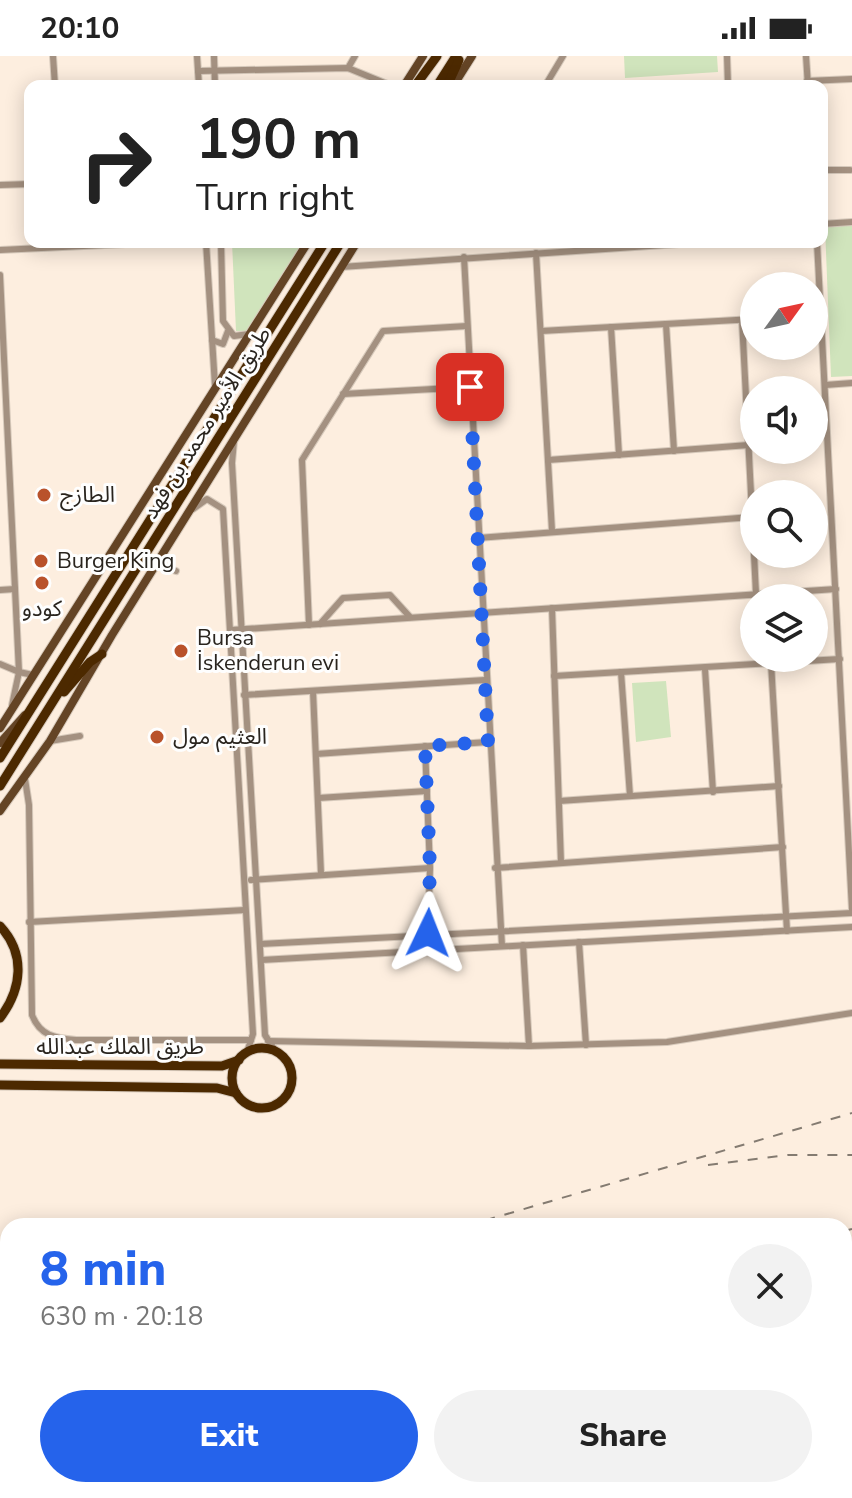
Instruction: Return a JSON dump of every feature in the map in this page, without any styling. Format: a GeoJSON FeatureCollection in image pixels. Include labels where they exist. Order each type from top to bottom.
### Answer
{"type":"FeatureCollection","features":[{"type":"Feature","properties":{"kind":"highway"},"geometry":{"type":"LineString","coordinates":[[421,80],[439,56]]}},
{"type":"Feature","properties":{"kind":"highway"},"geometry":{"type":"LineString","coordinates":[[441,80],[459,56]]}},
{"type":"Feature","properties":{"kind":"highway"},"geometry":{"type":"LineString","coordinates":[[449,80],[459,56]]}},
{"type":"Feature","properties":{"kind":"highway","name":"طريق الأمير محمد بن فهد"},"geometry":{"type":"LineString","coordinates":[[0,758],[321,248]]}},
{"type":"Feature","properties":{"kind":"highway","name":"طريق الأمير محمد بن فهد"},"geometry":{"type":"LineString","coordinates":[[0,786],[337,248]]}},
{"type":"Feature","properties":{"kind":"highway"},"geometry":{"type":"LineString","coordinates":[[58,697],[102,654]]}},
{"type":"Feature","properties":{"kind":"highway"},"geometry":{"type":"LineString","coordinates":[[0,926],[14,948],[19,969],[17,989],[0,1018]]}},
{"type":"Feature","properties":{"kind":"highway"},"geometry":{"type":"LineString","coordinates":[[258,1049],[276,1052],[288,1064],[292,1075],[289,1092],[282,1101],[260,1108],[244,1102],[236,1093],[233,1076],[239,1060],[247,1052],[258,1049]]}},
{"type":"Feature","properties":{"kind":"highway","name":"طريق الملك عبدالله"},"geometry":{"type":"LineString","coordinates":[[0,1064],[222,1066],[239,1060]]}},
{"type":"Feature","properties":{"kind":"highway","name":"طريق الملك عبدالله"},"geometry":{"type":"LineString","coordinates":[[0,1085],[217,1088],[236,1093]]}},
{"type":"Feature","properties":{"kind":"main road"},"geometry":{"type":"LineString","coordinates":[[408,80],[423,56]]}},
{"type":"Feature","properties":{"kind":"main road"},"geometry":{"type":"LineString","coordinates":[[457,80],[472,56]]}},
{"type":"Feature","properties":{"kind":"main road"},"geometry":{"type":"LineString","coordinates":[[0,728],[304,248]]}},
{"type":"Feature","properties":{"kind":"main road"},"geometry":{"type":"LineString","coordinates":[[0,811],[50,741],[353,248]]}},
{"type":"Feature","properties":{"kind":"main road"},"geometry":{"type":"LineString","coordinates":[[0,743],[32,709]]}},
{"type":"Feature","properties":{"kind":"street"},"geometry":{"type":"LineString","coordinates":[[53,56],[55,80]]}},
{"type":"Feature","properties":{"kind":"street"},"geometry":{"type":"LineString","coordinates":[[197,56],[199,80]]}},
{"type":"Feature","properties":{"kind":"street"},"geometry":{"type":"LineString","coordinates":[[214,56],[215,80]]}},
{"type":"Feature","properties":{"kind":"street"},"geometry":{"type":"LineString","coordinates":[[348,68],[355,56]]}},
{"type":"Feature","properties":{"kind":"street"},"geometry":{"type":"LineString","coordinates":[[549,80],[563,56]]}},
{"type":"Feature","properties":{"kind":"street"},"geometry":{"type":"LineString","coordinates":[[727,56],[728,80]]}},
{"type":"Feature","properties":{"kind":"street"},"geometry":{"type":"LineString","coordinates":[[806,56],[808,80]]}},
{"type":"Feature","properties":{"kind":"street"},"geometry":{"type":"LineString","coordinates":[[198,71],[348,68],[377,80]]}},
{"type":"Feature","properties":{"kind":"street"},"geometry":{"type":"LineString","coordinates":[[828,81],[852,79]]}},
{"type":"Feature","properties":{"kind":"street"},"geometry":{"type":"LineString","coordinates":[[828,170],[850,170]]}},
{"type":"Feature","properties":{"kind":"street"},"geometry":{"type":"LineString","coordinates":[[0,185],[24,184]]}},
{"type":"Feature","properties":{"kind":"street"},"geometry":{"type":"LineString","coordinates":[[828,224],[852,222]]}},
{"type":"Feature","properties":{"kind":"street"},"geometry":{"type":"LineString","coordinates":[[0,250],[42,248]]}},
{"type":"Feature","properties":{"kind":"street"},"geometry":{"type":"LineString","coordinates":[[206,248],[217,370],[213,396]]}},
{"type":"Feature","properties":{"kind":"street"},"geometry":{"type":"LineString","coordinates":[[221,248],[223,321],[228,331],[241,338],[257,326]]}},
{"type":"Feature","properties":{"kind":"street"},"geometry":{"type":"LineString","coordinates":[[341,267],[614,248]]}},
{"type":"Feature","properties":{"kind":"street"},"geometry":{"type":"LineString","coordinates":[[817,248],[817,272]]}},
{"type":"Feature","properties":{"kind":"street"},"geometry":{"type":"LineString","coordinates":[[536,253],[552,531]]}},
{"type":"Feature","properties":{"kind":"street"},"geometry":{"type":"LineString","coordinates":[[464,257],[498,930],[502,946]]}},
{"type":"Feature","properties":{"kind":"street"},"geometry":{"type":"LineString","coordinates":[[0,275],[4,459],[19,672],[11,713]]}},
{"type":"Feature","properties":{"kind":"street"},"geometry":{"type":"LineString","coordinates":[[541,331],[740,320]]}},
{"type":"Feature","properties":{"kind":"street"},"geometry":{"type":"LineString","coordinates":[[666,324],[674,451]]}},
{"type":"Feature","properties":{"kind":"street"},"geometry":{"type":"LineString","coordinates":[[309,625],[302,460],[383,331],[467,326]]}},
{"type":"Feature","properties":{"kind":"street"},"geometry":{"type":"LineString","coordinates":[[611,327],[619,455]]}},
{"type":"Feature","properties":{"kind":"street"},"geometry":{"type":"LineString","coordinates":[[212,340],[223,344],[228,331]]}},
{"type":"Feature","properties":{"kind":"street"},"geometry":{"type":"LineString","coordinates":[[828,385],[852,383]]}},
{"type":"Feature","properties":{"kind":"street"},"geometry":{"type":"LineString","coordinates":[[343,394],[470,387]]}},
{"type":"Feature","properties":{"kind":"street"},"geometry":{"type":"LineString","coordinates":[[234,441],[232,463],[254,880],[268,1041],[276,1052]]}},
{"type":"Feature","properties":{"kind":"street"},"geometry":{"type":"LineString","coordinates":[[260,944],[852,912],[828,441]]}},
{"type":"Feature","properties":{"kind":"street"},"geometry":{"type":"LineString","coordinates":[[548,460],[740,446]]}},
{"type":"Feature","properties":{"kind":"street"},"geometry":{"type":"LineString","coordinates":[[190,511],[207,499],[223,509],[251,1040],[247,1052]]}},
{"type":"Feature","properties":{"kind":"street"},"geometry":{"type":"LineString","coordinates":[[478,538],[740,518]]}},
{"type":"Feature","properties":{"kind":"street"},"geometry":{"type":"LineString","coordinates":[[157,564],[176,571]]}},
{"type":"Feature","properties":{"kind":"street"},"geometry":{"type":"LineString","coordinates":[[0,590],[15,589]]}},
{"type":"Feature","properties":{"kind":"street"},"geometry":{"type":"LineString","coordinates":[[828,590],[836,589]]}},
{"type":"Feature","properties":{"kind":"street"},"geometry":{"type":"LineString","coordinates":[[320,624],[343,598],[390,595],[410,617]]}},
{"type":"Feature","properties":{"kind":"street"},"geometry":{"type":"LineString","coordinates":[[231,630],[740,595]]}},
{"type":"Feature","properties":{"kind":"street"},"geometry":{"type":"LineString","coordinates":[[552,608],[561,863]]}},
{"type":"Feature","properties":{"kind":"street"},"geometry":{"type":"LineString","coordinates":[[828,660],[840,659]]}},
{"type":"Feature","properties":{"kind":"street"},"geometry":{"type":"LineString","coordinates":[[0,664],[26,676],[37,674]]}},
{"type":"Feature","properties":{"kind":"street"},"geometry":{"type":"LineString","coordinates":[[554,676],[740,666]]}},
{"type":"Feature","properties":{"kind":"street"},"geometry":{"type":"LineString","coordinates":[[705,669],[713,792]]}},
{"type":"Feature","properties":{"kind":"street"},"geometry":{"type":"LineString","coordinates":[[621,672],[630,796]]}},
{"type":"Feature","properties":{"kind":"street"},"geometry":{"type":"LineString","coordinates":[[772,672],[787,931]]}},
{"type":"Feature","properties":{"kind":"street"},"geometry":{"type":"LineString","coordinates":[[244,695],[485,680]]}},
{"type":"Feature","properties":{"kind":"street"},"geometry":{"type":"LineString","coordinates":[[313,691],[321,874]]}},
{"type":"Feature","properties":{"kind":"street"},"geometry":{"type":"LineString","coordinates":[[843,713],[852,712]]}},
{"type":"Feature","properties":{"kind":"street"},"geometry":{"type":"LineString","coordinates":[[50,741],[80,736]]}},
{"type":"Feature","properties":{"kind":"street"},"geometry":{"type":"LineString","coordinates":[[316,754],[488,742]]}},
{"type":"Feature","properties":{"kind":"street"},"geometry":{"type":"LineString","coordinates":[[425,746],[430,868],[428,933]]}},
{"type":"Feature","properties":{"kind":"street"},"geometry":{"type":"LineString","coordinates":[[25,779],[29,805],[32,1015],[39,1029],[54,1038],[251,1040]]}},
{"type":"Feature","properties":{"kind":"street"},"geometry":{"type":"LineString","coordinates":[[559,801],[779,786]]}},
{"type":"Feature","properties":{"kind":"street"},"geometry":{"type":"LineString","coordinates":[[318,798],[427,791]]}},
{"type":"Feature","properties":{"kind":"street"},"geometry":{"type":"LineString","coordinates":[[495,868],[783,847]]}},
{"type":"Feature","properties":{"kind":"street"},"geometry":{"type":"LineString","coordinates":[[243,880],[430,868]]}},
{"type":"Feature","properties":{"kind":"street"},"geometry":{"type":"LineString","coordinates":[[29,922],[245,910]]}},
{"type":"Feature","properties":{"kind":"street"},"geometry":{"type":"LineString","coordinates":[[261,960],[852,927]]}},
{"type":"Feature","properties":{"kind":"street"},"geometry":{"type":"LineString","coordinates":[[579,942],[586,1045]]}},
{"type":"Feature","properties":{"kind":"street"},"geometry":{"type":"LineString","coordinates":[[523,945],[529,1046]]}},
{"type":"Feature","properties":{"kind":"street"},"geometry":{"type":"LineString","coordinates":[[268,1041],[529,1046],[667,1042],[852,1013]]}},
{"type":"Feature","properties":{"kind":"green space"},"geometry":{"type":"Polygon","coordinates":[[[624,56],[717,56],[718,72],[625,78],[624,56]]]}},
{"type":"Feature","properties":{"kind":"green space"},"geometry":{"type":"Polygon","coordinates":[[[852,225],[852,376],[831,377],[828,227],[852,225]]]}},
{"type":"Feature","properties":{"kind":"green space"},"geometry":{"type":"Polygon","coordinates":[[[232,248],[301,248],[249,331],[236,331],[232,248]]]}},
{"type":"Feature","properties":{"kind":"green space"},"geometry":{"type":"Polygon","coordinates":[[[666,681],[671,737],[636,742],[632,683],[666,681]]]}},
{"type":"Feature","properties":{"kind":"railway"},"geometry":{"type":"LineString","coordinates":[[493,1218],[852,1113]]}},
{"type":"Feature","properties":{"kind":"railway"},"geometry":{"type":"LineString","coordinates":[[708,1165],[788,1155],[852,1155]]}},
{"type":"Feature","properties":{"kind":"place","name":"الطازج"},"geometry":{"type":"Point","coordinates":[44,495]}},
{"type":"Feature","properties":{"kind":"place","name":"Burger King"},"geometry":{"type":"Point","coordinates":[41,561]}},
{"type":"Feature","properties":{"kind":"place","name":"كودو"},"geometry":{"type":"Point","coordinates":[42,583]}},
{"type":"Feature","properties":{"kind":"place","name":"Bursa İskenderun evi"},"geometry":{"type":"Point","coordinates":[181,651]}},
{"type":"Feature","properties":{"kind":"place","name":"العثيم مول"},"geometry":{"type":"Point","coordinates":[157,737]}},
{"type":"Feature","properties":{"kind":"route"},"geometry":{"type":"LineString","coordinates":[[428,933],[430,868],[425,746],[488,742],[470,387]]}}]}
